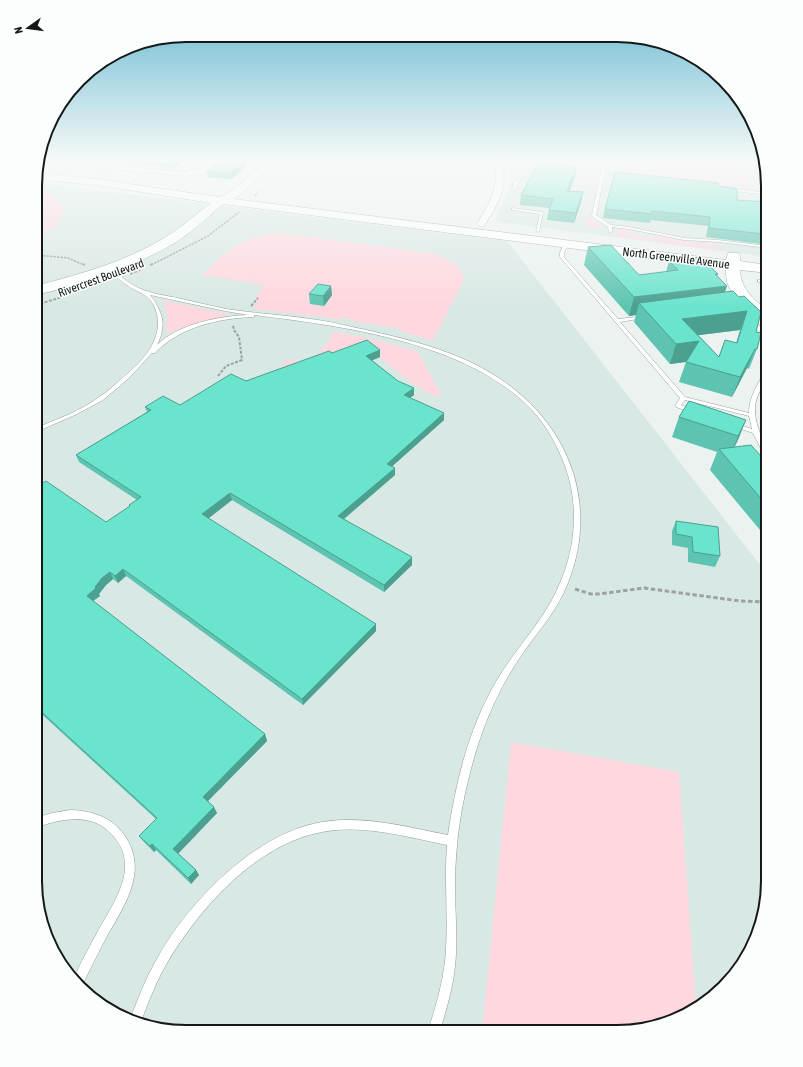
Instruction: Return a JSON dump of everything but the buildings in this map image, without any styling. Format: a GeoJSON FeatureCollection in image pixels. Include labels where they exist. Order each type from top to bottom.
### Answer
{"type":"FeatureCollection","features":[{"type":"Feature","properties":{"kind":"main road","name":"Rivercrest Boulevard"},"geometry":{"type":"LineString","coordinates":[[42,299],[114,272],[168,241],[186,229],[211,209]]}},
{"type":"Feature","properties":{"kind":"main road","name":"Rivercrest Boulevard"},"geometry":{"type":"LineString","coordinates":[[42,290],[114,272],[150,261],[184,242],[223,209]]}},
{"type":"Feature","properties":{"kind":"main road","name":"North Greenville Avenue"},"geometry":{"type":"LineString","coordinates":[[323,209],[479,228],[566,244],[734,255],[761,266]]}},
{"type":"Feature","properties":{"kind":"main road","name":"North Greenville Avenue"},"geometry":{"type":"LineString","coordinates":[[479,228],[538,231],[761,259]]}},
{"type":"Feature","properties":{"kind":"main road"},"geometry":{"type":"LineString","coordinates":[[734,255],[733,275],[737,288],[747,307],[761,314]]}},
{"type":"Feature","properties":{"kind":"street"},"geometry":{"type":"LineString","coordinates":[[479,228],[489,209]]}},
{"type":"Feature","properties":{"kind":"lane"},"geometry":{"type":"LineString","coordinates":[[513,209],[542,213],[538,231]]}},
{"type":"Feature","properties":{"kind":"lane"},"geometry":{"type":"LineString","coordinates":[[595,209],[594,215],[610,226],[629,228],[684,239],[734,255],[761,249]]}},
{"type":"Feature","properties":{"kind":"lane"},"geometry":{"type":"LineString","coordinates":[[610,226],[610,232]]}},
{"type":"Feature","properties":{"kind":"lane"},"geometry":{"type":"LineString","coordinates":[[566,244],[562,252],[562,257],[683,398],[752,415]]}},
{"type":"Feature","properties":{"kind":"lane"},"geometry":{"type":"LineString","coordinates":[[114,272],[129,285],[146,293],[226,310],[331,323],[396,338],[443,353],[480,369],[502,382],[534,409],[551,432],[565,457],[571,474],[576,498],[578,524],[571,562],[546,617],[509,667],[497,688],[479,727],[464,777],[456,812],[450,865],[451,955],[446,987],[436,1025]]}},
{"type":"Feature","properties":{"kind":"lane"},"geometry":{"type":"LineString","coordinates":[[146,293],[157,307],[161,327],[158,338],[149,355]]}},
{"type":"Feature","properties":{"kind":"lane"},"geometry":{"type":"LineString","coordinates":[[747,307],[761,328]]}},
{"type":"Feature","properties":{"kind":"lane"},"geometry":{"type":"LineString","coordinates":[[42,427],[75,413],[101,399],[127,377],[167,339],[192,327],[240,317],[280,316]]}},
{"type":"Feature","properties":{"kind":"lane"},"geometry":{"type":"LineString","coordinates":[[616,321],[646,317]]}},
{"type":"Feature","properties":{"kind":"lane"},"geometry":{"type":"LineString","coordinates":[[761,383],[756,393],[752,415],[755,432],[761,444]]}},
{"type":"Feature","properties":{"kind":"lane"},"geometry":{"type":"LineString","coordinates":[[683,398],[678,406],[699,413]]}},
{"type":"Feature","properties":{"kind":"lane"},"geometry":{"type":"LineString","coordinates":[[727,423],[755,432]]}},
{"type":"Feature","properties":{"kind":"lane"},"geometry":{"type":"LineString","coordinates":[[42,821],[68,815],[90,816],[108,825],[120,836],[127,849],[131,870],[123,900],[92,952],[80,978]]}},
{"type":"Feature","properties":{"kind":"lane"},"geometry":{"type":"LineString","coordinates":[[137,1016],[145,992],[155,971],[178,936],[224,882],[251,859],[274,844],[307,830],[333,826],[385,829],[453,841]]}},
{"type":"Feature","properties":{"kind":"path"},"geometry":{"type":"LineString","coordinates":[[42,256],[80,261],[86,265]]}},
{"type":"Feature","properties":{"kind":"path"},"geometry":{"type":"LineString","coordinates":[[246,312],[258,298]]}},
{"type":"Feature","properties":{"kind":"path"},"geometry":{"type":"LineString","coordinates":[[218,376],[226,366],[242,360],[238,337],[232,323],[240,317]]}},
{"type":"Feature","properties":{"kind":"path"},"geometry":{"type":"LineString","coordinates":[[576,589],[590,594],[599,594],[644,588],[740,601],[761,602]]}},
{"type":"Feature","properties":{"kind":"shaded area"},"geometry":{"type":"Polygon","coordinates":[[[42,209],[245,209],[507,241],[761,566],[761,891],[756,918],[742,953],[719,983],[697,1001],[672,1014],[654,1020],[627,1025],[176,1025],[149,1020],[114,1006],[84,983],[66,961],[53,936],[47,918],[42,891],[42,209]]]}},
{"type":"Feature","properties":{"kind":"shaded area"},"geometry":{"type":"Polygon","coordinates":[[[42,209],[63,209],[62,216],[52,230],[42,231],[42,209]]]}},
{"type":"Feature","properties":{"kind":"shaded area"},"geometry":{"type":"Polygon","coordinates":[[[501,209],[761,209],[761,256],[499,222],[495,220],[501,209]]]}},
{"type":"Feature","properties":{"kind":"shaded area"},"geometry":{"type":"Polygon","coordinates":[[[587,209],[590,209],[588,214],[590,218],[600,224],[601,228],[589,227],[583,223],[587,209]]]}},
{"type":"Feature","properties":{"kind":"shaded area"},"geometry":{"type":"Polygon","coordinates":[[[631,230],[629,233],[657,239],[659,236],[684,241],[719,244],[720,246],[711,245],[711,247],[615,236],[618,231],[631,230]]]}},
{"type":"Feature","properties":{"kind":"shaded area"},"geometry":{"type":"Polygon","coordinates":[[[272,234],[298,235],[433,254],[454,263],[461,271],[463,282],[433,340],[430,340],[403,332],[400,329],[352,321],[346,318],[338,319],[256,309],[253,305],[259,298],[255,297],[265,285],[202,275],[226,253],[241,243],[249,239],[272,234]]]}},
{"type":"Feature","properties":{"kind":"shaded area"},"geometry":{"type":"Polygon","coordinates":[[[623,238],[636,239],[727,250],[720,251],[623,238]]]}},
{"type":"Feature","properties":{"kind":"shaded area"},"geometry":{"type":"Polygon","coordinates":[[[165,301],[226,314],[226,316],[203,321],[166,333],[167,314],[163,302],[165,301]]]}},
{"type":"Feature","properties":{"kind":"shaded area"},"geometry":{"type":"Polygon","coordinates":[[[334,332],[364,337],[417,351],[442,396],[426,391],[415,384],[392,368],[367,347],[277,374],[286,360],[304,360],[315,355],[320,351],[334,332]]]}},
{"type":"Feature","properties":{"kind":"shaded area"},"geometry":{"type":"Polygon","coordinates":[[[511,742],[679,772],[696,1002],[672,1014],[654,1020],[627,1025],[483,1025],[511,742]]]}}]}
